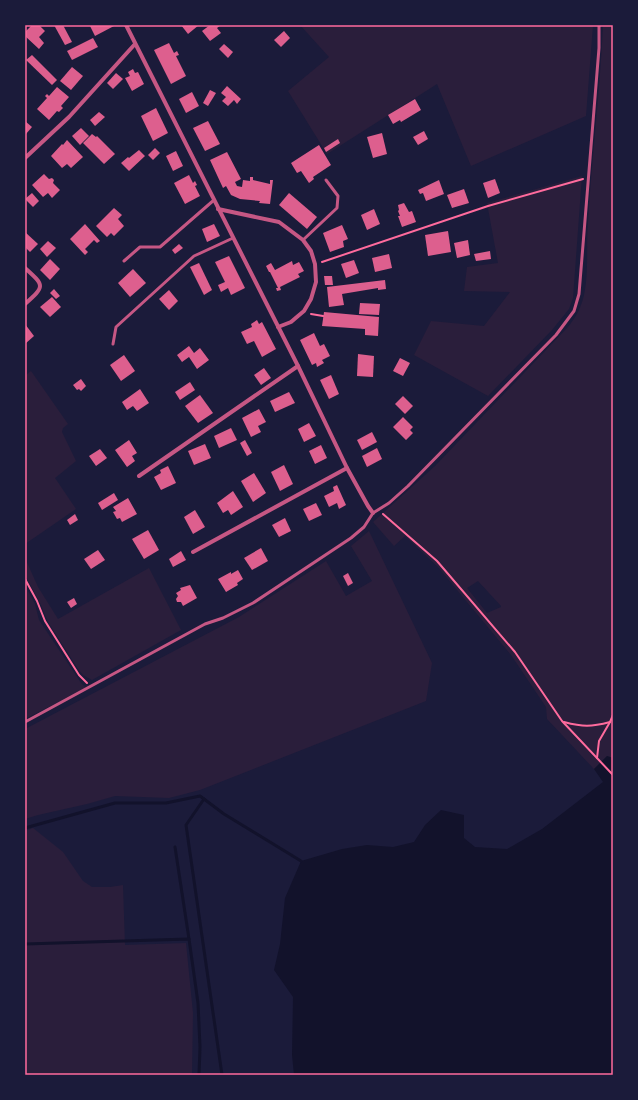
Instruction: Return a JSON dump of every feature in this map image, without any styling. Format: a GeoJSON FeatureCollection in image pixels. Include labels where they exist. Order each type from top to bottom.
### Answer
{"type":"FeatureCollection","features":[{"type":"Feature","properties":{"kind":"street"},"geometry":{"type":"LineString","coordinates":[[126,25],[298,366],[347,468],[374,514]]}},
{"type":"Feature","properties":{"kind":"street"},"geometry":{"type":"LineString","coordinates":[[25,158],[69,117],[135,44]]}},
{"type":"Feature","properties":{"kind":"street"},"geometry":{"type":"LineString","coordinates":[[218,209],[279,222],[303,240],[311,251],[315,264],[316,282],[311,299],[304,311],[291,322],[278,327]]}},
{"type":"Feature","properties":{"kind":"street"},"geometry":{"type":"LineString","coordinates":[[25,268],[41,283],[39,292],[25,304]]}},
{"type":"Feature","properties":{"kind":"street"},"geometry":{"type":"LineString","coordinates":[[139,476],[298,366]]}},
{"type":"Feature","properties":{"kind":"street"},"geometry":{"type":"LineString","coordinates":[[193,552],[347,468]]}},
{"type":"Feature","properties":{"kind":"lane"},"geometry":{"type":"LineString","coordinates":[[25,722],[206,624],[223,618],[253,602],[351,538],[364,527],[374,514],[399,494],[433,461],[556,334],[574,311],[579,294],[599,48],[599,25]]}},
{"type":"Feature","properties":{"kind":"lane"},"geometry":{"type":"LineString","coordinates":[[303,240],[337,208],[338,196],[326,180]]}},
{"type":"Feature","properties":{"kind":"lane"},"geometry":{"type":"LineString","coordinates":[[124,261],[140,247],[160,248],[214,200]]}},
{"type":"Feature","properties":{"kind":"lane"},"geometry":{"type":"LineString","coordinates":[[113,344],[116,327],[194,256],[233,238]]}},
{"type":"Feature","properties":{"kind":"path"},"geometry":{"type":"LineString","coordinates":[[315,264],[488,206],[588,177]]}},
{"type":"Feature","properties":{"kind":"path"},"geometry":{"type":"LineString","coordinates":[[304,311],[323,316]]}},
{"type":"Feature","properties":{"kind":"path"},"geometry":{"type":"LineString","coordinates":[[388,519],[437,561],[515,652],[562,721],[613,775]]}},
{"type":"Feature","properties":{"kind":"path"},"geometry":{"type":"LineString","coordinates":[[25,579],[37,601],[45,621],[79,675],[90,687]]}},
{"type":"Feature","properties":{"kind":"path"},"geometry":{"type":"LineString","coordinates":[[597,758],[599,741],[613,715]]}},
{"type":"Feature","properties":{"kind":"path"},"geometry":{"type":"LineString","coordinates":[[562,721],[580,726],[595,726],[610,722]]}},
{"type":"Feature","properties":{"kind":"shaded area"},"geometry":{"type":"Polygon","coordinates":[[[300,25],[593,25],[586,116],[471,166],[437,84],[327,154],[288,91],[329,57],[300,25]]]}},
{"type":"Feature","properties":{"kind":"shaded area"},"geometry":{"type":"Polygon","coordinates":[[[603,25],[613,25],[613,758],[607,756],[594,769],[547,719],[546,707],[511,655],[438,567],[405,536],[394,546],[373,522],[435,466],[568,327],[578,312],[586,286],[588,222],[603,25]],[[478,581],[467,588],[487,613],[501,606],[478,581]]]}},
{"type":"Feature","properties":{"kind":"shaded area"},"geometry":{"type":"Polygon","coordinates":[[[582,176],[573,298],[569,309],[552,330],[488,396],[414,355],[431,321],[484,326],[510,292],[464,291],[467,267],[498,263],[487,203],[582,176]]]}},
{"type":"Feature","properties":{"kind":"shaded area"},"geometry":{"type":"Polygon","coordinates":[[[31,371],[68,424],[63,428],[62,432],[76,461],[55,478],[76,509],[25,544],[25,376],[31,371]]]}},
{"type":"Feature","properties":{"kind":"shaded area"},"geometry":{"type":"Polygon","coordinates":[[[369,531],[432,663],[426,701],[200,790],[169,798],[115,796],[25,819],[25,729],[239,617],[326,561],[346,596],[372,581],[351,546],[369,531]]]}},
{"type":"Feature","properties":{"kind":"shaded area"},"geometry":{"type":"Polygon","coordinates":[[[25,558],[38,587],[58,619],[149,568],[181,630],[92,680],[83,675],[78,669],[48,622],[25,575],[25,558]]]}},
{"type":"Feature","properties":{"kind":"shaded area"},"geometry":{"type":"Polygon","coordinates":[[[25,585],[35,604],[39,620],[81,683],[86,688],[25,719],[25,585]]]}},
{"type":"Feature","properties":{"kind":"shaded area"},"geometry":{"type":"Polygon","coordinates":[[[607,756],[613,758],[613,1075],[294,1075],[292,1055],[293,997],[274,970],[280,944],[285,898],[301,861],[342,849],[367,845],[393,847],[414,842],[425,825],[441,810],[464,815],[464,838],[475,847],[507,849],[542,829],[603,782],[594,769],[607,756]]]}},
{"type":"Feature","properties":{"kind":"shaded area"},"geometry":{"type":"Polygon","coordinates":[[[33,828],[63,852],[83,881],[92,887],[123,885],[125,945],[186,943],[193,1013],[192,1075],[25,1075],[25,831],[33,828]]]}},
{"type":"Feature","properties":{"kind":"building"},"geometry":{"type":"Polygon","coordinates":[[[32,25],[39,25],[45,31],[39,37],[44,43],[39,49],[25,36],[25,32],[32,25]]]}},
{"type":"Feature","properties":{"kind":"building"},"geometry":{"type":"Polygon","coordinates":[[[54,25],[63,25],[72,42],[65,45],[54,25]]]}},
{"type":"Feature","properties":{"kind":"building"},"geometry":{"type":"Polygon","coordinates":[[[181,25],[199,25],[188,34],[181,25]]]}},
{"type":"Feature","properties":{"kind":"building"},"geometry":{"type":"Polygon","coordinates":[[[210,25],[221,25],[217,28],[221,33],[210,41],[202,31],[210,25]]]}},
{"type":"Feature","properties":{"kind":"building"},"geometry":{"type":"Polygon","coordinates":[[[90,26],[114,26],[95,36],[90,26]]]}},
{"type":"Feature","properties":{"kind":"building"},"geometry":{"type":"Polygon","coordinates":[[[284,31],[290,38],[281,47],[274,40],[284,31]]]}},
{"type":"Feature","properties":{"kind":"building"},"geometry":{"type":"Polygon","coordinates":[[[93,38],[98,47],[72,60],[67,51],[93,38]]]}},
{"type":"Feature","properties":{"kind":"building"},"geometry":{"type":"Polygon","coordinates":[[[169,43],[174,53],[177,51],[179,55],[176,56],[186,76],[171,84],[154,50],[169,43]]]}},
{"type":"Feature","properties":{"kind":"building"},"geometry":{"type":"Polygon","coordinates":[[[224,44],[233,52],[228,58],[219,49],[224,44]]]}},
{"type":"Feature","properties":{"kind":"building"},"geometry":{"type":"Polygon","coordinates":[[[32,55],[57,80],[52,85],[26,60],[32,55]]]}},
{"type":"Feature","properties":{"kind":"building"},"geometry":{"type":"Polygon","coordinates":[[[72,67],[83,76],[71,90],[60,81],[72,67]]]}},
{"type":"Feature","properties":{"kind":"building"},"geometry":{"type":"Polygon","coordinates":[[[133,69],[135,73],[138,72],[144,84],[132,91],[125,78],[130,76],[128,72],[133,69]]]}},
{"type":"Feature","properties":{"kind":"building"},"geometry":{"type":"Polygon","coordinates":[[[116,73],[123,79],[113,89],[107,83],[116,73]]]}},
{"type":"Feature","properties":{"kind":"building"},"geometry":{"type":"Polygon","coordinates":[[[227,86],[241,99],[237,104],[234,100],[228,106],[222,101],[226,97],[221,93],[227,86]]]}},
{"type":"Feature","properties":{"kind":"building"},"geometry":{"type":"Polygon","coordinates":[[[57,87],[69,97],[61,106],[63,108],[59,112],[57,111],[49,120],[37,109],[47,98],[45,96],[47,94],[49,96],[57,87]]]}},
{"type":"Feature","properties":{"kind":"building"},"geometry":{"type":"Polygon","coordinates":[[[210,90],[216,93],[208,106],[203,103],[210,90]]]}},
{"type":"Feature","properties":{"kind":"building"},"geometry":{"type":"Polygon","coordinates":[[[192,92],[199,106],[186,113],[179,99],[192,92]]]}},
{"type":"Feature","properties":{"kind":"building"},"geometry":{"type":"Polygon","coordinates":[[[415,99],[421,110],[401,122],[400,120],[393,124],[388,115],[415,99]]]}},
{"type":"Feature","properties":{"kind":"building"},"geometry":{"type":"Polygon","coordinates":[[[156,108],[168,133],[153,141],[141,116],[156,108]]]}},
{"type":"Feature","properties":{"kind":"building"},"geometry":{"type":"Polygon","coordinates":[[[99,112],[105,117],[95,126],[90,120],[99,112]]]}},
{"type":"Feature","properties":{"kind":"building"},"geometry":{"type":"Polygon","coordinates":[[[25,121],[32,127],[26,134],[25,133],[25,121]]]}},
{"type":"Feature","properties":{"kind":"building"},"geometry":{"type":"Polygon","coordinates":[[[208,121],[220,144],[205,151],[193,128],[208,121]]]}},
{"type":"Feature","properties":{"kind":"building"},"geometry":{"type":"Polygon","coordinates":[[[81,128],[89,136],[80,145],[72,136],[81,128]]]}},
{"type":"Feature","properties":{"kind":"building"},"geometry":{"type":"Polygon","coordinates":[[[424,131],[428,139],[418,145],[413,137],[424,131]]]}},
{"type":"Feature","properties":{"kind":"building"},"geometry":{"type":"Polygon","coordinates":[[[382,133],[387,154],[373,158],[367,137],[382,133]]]}},
{"type":"Feature","properties":{"kind":"building"},"geometry":{"type":"Polygon","coordinates":[[[92,134],[96,137],[97,136],[115,154],[104,164],[83,143],[92,134]]]}},
{"type":"Feature","properties":{"kind":"building"},"geometry":{"type":"Polygon","coordinates":[[[338,139],[340,143],[326,152],[324,148],[338,139]]]}},
{"type":"Feature","properties":{"kind":"building"},"geometry":{"type":"Polygon","coordinates":[[[67,140],[83,157],[71,168],[67,164],[62,168],[51,156],[67,140]]]}},
{"type":"Feature","properties":{"kind":"building"},"geometry":{"type":"Polygon","coordinates":[[[319,145],[331,165],[313,177],[314,179],[309,183],[301,171],[297,173],[291,163],[319,145]]]}},
{"type":"Feature","properties":{"kind":"building"},"geometry":{"type":"Polygon","coordinates":[[[155,148],[160,153],[153,160],[148,155],[155,148]]]}},
{"type":"Feature","properties":{"kind":"building"},"geometry":{"type":"Polygon","coordinates":[[[139,150],[145,156],[129,171],[121,163],[139,150]]]}},
{"type":"Feature","properties":{"kind":"building"},"geometry":{"type":"Polygon","coordinates":[[[176,151],[183,166],[173,171],[166,156],[176,151]]]}},
{"type":"Feature","properties":{"kind":"building"},"geometry":{"type":"Polygon","coordinates":[[[227,152],[241,179],[235,182],[237,186],[242,187],[243,180],[250,181],[250,177],[253,177],[253,180],[270,184],[270,180],[273,180],[270,204],[259,203],[260,201],[240,199],[231,195],[226,186],[223,188],[210,160],[227,152]]]}},
{"type":"Feature","properties":{"kind":"building"},"geometry":{"type":"Polygon","coordinates":[[[44,174],[49,179],[52,178],[54,180],[53,183],[60,190],[52,198],[48,193],[43,197],[32,185],[44,174]]]}},
{"type":"Feature","properties":{"kind":"building"},"geometry":{"type":"Polygon","coordinates":[[[189,175],[193,183],[195,181],[197,185],[195,186],[200,196],[185,204],[174,183],[189,175]]]}},
{"type":"Feature","properties":{"kind":"building"},"geometry":{"type":"Polygon","coordinates":[[[495,179],[500,193],[488,198],[483,183],[495,179]]]}},
{"type":"Feature","properties":{"kind":"building"},"geometry":{"type":"Polygon","coordinates":[[[439,180],[444,194],[426,201],[423,193],[420,194],[418,190],[439,180]]]}},
{"type":"Feature","properties":{"kind":"building"},"geometry":{"type":"Polygon","coordinates":[[[464,189],[469,203],[452,208],[447,195],[464,189]]]}},
{"type":"Feature","properties":{"kind":"building"},"geometry":{"type":"Polygon","coordinates":[[[32,193],[39,201],[33,207],[25,199],[32,193]]]}},
{"type":"Feature","properties":{"kind":"building"},"geometry":{"type":"Polygon","coordinates":[[[289,193],[317,217],[307,229],[279,205],[289,193]]]}},
{"type":"Feature","properties":{"kind":"building"},"geometry":{"type":"Polygon","coordinates":[[[404,203],[409,212],[412,211],[416,222],[402,227],[398,216],[400,216],[398,205],[404,203]]]}},
{"type":"Feature","properties":{"kind":"building"},"geometry":{"type":"Polygon","coordinates":[[[114,208],[122,215],[118,219],[124,226],[114,236],[111,233],[107,237],[96,226],[114,208]]]}},
{"type":"Feature","properties":{"kind":"building"},"geometry":{"type":"Polygon","coordinates":[[[374,209],[380,224],[367,230],[361,215],[374,209]]]}},
{"type":"Feature","properties":{"kind":"building"},"geometry":{"type":"Polygon","coordinates":[[[85,224],[100,241],[97,243],[94,240],[85,249],[88,252],[85,255],[70,239],[85,224]]]}},
{"type":"Feature","properties":{"kind":"building"},"geometry":{"type":"Polygon","coordinates":[[[214,224],[220,236],[207,242],[202,229],[214,224]]]}},
{"type":"Feature","properties":{"kind":"building"},"geometry":{"type":"Polygon","coordinates":[[[342,225],[348,239],[343,241],[344,247],[330,252],[323,233],[342,225]]]}},
{"type":"Feature","properties":{"kind":"building"},"geometry":{"type":"Polygon","coordinates":[[[448,231],[451,252],[428,256],[425,235],[448,231]]]}},
{"type":"Feature","properties":{"kind":"building"},"geometry":{"type":"Polygon","coordinates":[[[25,232],[38,244],[30,252],[25,247],[25,232]]]}},
{"type":"Feature","properties":{"kind":"building"},"geometry":{"type":"Polygon","coordinates":[[[468,240],[470,255],[457,258],[454,243],[468,240]]]}},
{"type":"Feature","properties":{"kind":"building"},"geometry":{"type":"Polygon","coordinates":[[[48,241],[56,248],[47,257],[40,249],[48,241]]]}},
{"type":"Feature","properties":{"kind":"building"},"geometry":{"type":"Polygon","coordinates":[[[179,244],[183,248],[175,254],[172,250],[179,244]]]}},
{"type":"Feature","properties":{"kind":"building"},"geometry":{"type":"Polygon","coordinates":[[[490,251],[491,259],[476,261],[474,254],[490,251]]]}},
{"type":"Feature","properties":{"kind":"building"},"geometry":{"type":"Polygon","coordinates":[[[389,254],[392,268],[375,272],[372,258],[389,254]]]}},
{"type":"Feature","properties":{"kind":"building"},"geometry":{"type":"Polygon","coordinates":[[[229,256],[245,288],[231,295],[228,288],[221,292],[218,285],[225,282],[215,262],[229,256]]]}},
{"type":"Feature","properties":{"kind":"building"},"geometry":{"type":"Polygon","coordinates":[[[50,259],[60,269],[50,280],[40,270],[50,259]]]}},
{"type":"Feature","properties":{"kind":"building"},"geometry":{"type":"Polygon","coordinates":[[[354,260],[359,273],[346,278],[341,264],[354,260]]]}},
{"type":"Feature","properties":{"kind":"building"},"geometry":{"type":"Polygon","coordinates":[[[292,261],[293,265],[299,262],[304,271],[298,274],[300,277],[280,287],[281,290],[277,291],[276,288],[278,288],[266,266],[271,263],[275,270],[292,261]]]}},
{"type":"Feature","properties":{"kind":"building"},"geometry":{"type":"Polygon","coordinates":[[[199,263],[212,290],[204,295],[190,267],[199,263]]]}},
{"type":"Feature","properties":{"kind":"building"},"geometry":{"type":"Polygon","coordinates":[[[133,269],[146,283],[130,297],[118,283],[133,269]]]}},
{"type":"Feature","properties":{"kind":"building"},"geometry":{"type":"Polygon","coordinates":[[[324,276],[332,276],[333,285],[325,285],[324,276]]]}},
{"type":"Feature","properties":{"kind":"building"},"geometry":{"type":"Polygon","coordinates":[[[385,280],[386,289],[378,290],[378,288],[342,294],[344,305],[329,307],[327,287],[385,280]]]}},
{"type":"Feature","properties":{"kind":"building"},"geometry":{"type":"Polygon","coordinates":[[[54,289],[60,296],[56,299],[50,293],[54,289]]]}},
{"type":"Feature","properties":{"kind":"building"},"geometry":{"type":"Polygon","coordinates":[[[169,290],[178,301],[169,310],[159,299],[169,290]]]}},
{"type":"Feature","properties":{"kind":"building"},"geometry":{"type":"Polygon","coordinates":[[[52,297],[61,307],[50,317],[40,307],[52,297]]]}},
{"type":"Feature","properties":{"kind":"building"},"geometry":{"type":"Polygon","coordinates":[[[360,303],[380,304],[379,315],[359,314],[360,303]]]}},
{"type":"Feature","properties":{"kind":"building"},"geometry":{"type":"Polygon","coordinates":[[[324,312],[379,317],[378,336],[365,335],[365,329],[322,326],[324,312]]]}},
{"type":"Feature","properties":{"kind":"building"},"geometry":{"type":"Polygon","coordinates":[[[257,320],[259,324],[262,322],[276,349],[262,357],[254,341],[247,344],[241,332],[252,327],[251,324],[257,320]]]}},
{"type":"Feature","properties":{"kind":"building"},"geometry":{"type":"Polygon","coordinates":[[[25,324],[34,336],[25,344],[25,324]]]}},
{"type":"Feature","properties":{"kind":"building"},"geometry":{"type":"Polygon","coordinates":[[[314,333],[320,346],[324,344],[330,356],[322,360],[324,363],[317,367],[316,363],[312,365],[300,340],[314,333]]]}},
{"type":"Feature","properties":{"kind":"building"},"geometry":{"type":"Polygon","coordinates":[[[189,346],[194,353],[200,348],[209,360],[197,369],[189,357],[182,362],[177,355],[189,346]]]}},
{"type":"Feature","properties":{"kind":"building"},"geometry":{"type":"Polygon","coordinates":[[[358,354],[374,356],[373,377],[357,376],[358,354]]]}},
{"type":"Feature","properties":{"kind":"building"},"geometry":{"type":"Polygon","coordinates":[[[124,355],[135,371],[121,381],[110,365],[124,355]]]}},
{"type":"Feature","properties":{"kind":"building"},"geometry":{"type":"Polygon","coordinates":[[[400,358],[410,363],[403,376],[393,371],[400,358]]]}},
{"type":"Feature","properties":{"kind":"building"},"geometry":{"type":"Polygon","coordinates":[[[264,368],[271,378],[261,385],[254,375],[264,368]]]}},
{"type":"Feature","properties":{"kind":"building"},"geometry":{"type":"Polygon","coordinates":[[[331,375],[339,394],[329,399],[320,380],[331,375]]]}},
{"type":"Feature","properties":{"kind":"building"},"geometry":{"type":"Polygon","coordinates":[[[81,379],[86,386],[81,391],[79,389],[77,390],[73,385],[81,379]]]}},
{"type":"Feature","properties":{"kind":"building"},"geometry":{"type":"Polygon","coordinates":[[[190,382],[195,390],[180,400],[175,392],[190,382]]]}},
{"type":"Feature","properties":{"kind":"building"},"geometry":{"type":"Polygon","coordinates":[[[140,389],[149,403],[137,411],[133,406],[127,410],[122,402],[140,389]]]}},
{"type":"Feature","properties":{"kind":"building"},"geometry":{"type":"Polygon","coordinates":[[[289,392],[295,403],[275,412],[270,401],[289,392]]]}},
{"type":"Feature","properties":{"kind":"building"},"geometry":{"type":"Polygon","coordinates":[[[200,395],[213,413],[198,423],[185,406],[200,395]]]}},
{"type":"Feature","properties":{"kind":"building"},"geometry":{"type":"Polygon","coordinates":[[[403,396],[413,406],[405,414],[395,404],[403,396]]]}},
{"type":"Feature","properties":{"kind":"building"},"geometry":{"type":"Polygon","coordinates":[[[259,409],[266,422],[258,426],[261,432],[251,437],[242,418],[259,409]]]}},
{"type":"Feature","properties":{"kind":"building"},"geometry":{"type":"Polygon","coordinates":[[[403,417],[413,427],[410,430],[413,433],[406,440],[393,427],[403,417]]]}},
{"type":"Feature","properties":{"kind":"building"},"geometry":{"type":"Polygon","coordinates":[[[309,423],[316,436],[304,442],[298,429],[309,423]]]}},
{"type":"Feature","properties":{"kind":"building"},"geometry":{"type":"Polygon","coordinates":[[[231,428],[237,440],[219,448],[214,436],[231,428]]]}},
{"type":"Feature","properties":{"kind":"building"},"geometry":{"type":"Polygon","coordinates":[[[372,432],[377,442],[362,450],[357,440],[372,432]]]}},
{"type":"Feature","properties":{"kind":"building"},"geometry":{"type":"Polygon","coordinates":[[[129,440],[137,453],[132,456],[135,461],[127,467],[115,450],[129,440]]]}},
{"type":"Feature","properties":{"kind":"building"},"geometry":{"type":"Polygon","coordinates":[[[245,440],[252,453],[247,456],[240,443],[245,440]]]}},
{"type":"Feature","properties":{"kind":"building"},"geometry":{"type":"Polygon","coordinates":[[[205,444],[211,458],[194,465],[188,451],[205,444]]]}},
{"type":"Feature","properties":{"kind":"building"},"geometry":{"type":"Polygon","coordinates":[[[321,445],[327,458],[315,464],[309,451],[321,445]]]}},
{"type":"Feature","properties":{"kind":"building"},"geometry":{"type":"Polygon","coordinates":[[[377,448],[382,459],[367,467],[362,456],[377,448]]]}},
{"type":"Feature","properties":{"kind":"building"},"geometry":{"type":"Polygon","coordinates":[[[100,449],[107,458],[96,466],[89,456],[100,449]]]}},
{"type":"Feature","properties":{"kind":"building"},"geometry":{"type":"Polygon","coordinates":[[[284,465],[293,484],[280,491],[271,472],[284,465]]]}},
{"type":"Feature","properties":{"kind":"building"},"geometry":{"type":"Polygon","coordinates":[[[168,466],[176,483],[161,490],[154,477],[161,473],[160,470],[168,466]]]}},
{"type":"Feature","properties":{"kind":"building"},"geometry":{"type":"Polygon","coordinates":[[[254,473],[266,493],[253,502],[241,481],[254,473]]]}},
{"type":"Feature","properties":{"kind":"building"},"geometry":{"type":"Polygon","coordinates":[[[337,485],[346,505],[339,509],[337,503],[329,507],[324,496],[334,491],[333,487],[337,485]]]}},
{"type":"Feature","properties":{"kind":"building"},"geometry":{"type":"Polygon","coordinates":[[[233,491],[243,507],[231,515],[228,510],[223,513],[217,503],[233,491]]]}},
{"type":"Feature","properties":{"kind":"building"},"geometry":{"type":"Polygon","coordinates":[[[114,493],[118,500],[102,510],[98,503],[114,493]]]}},
{"type":"Feature","properties":{"kind":"building"},"geometry":{"type":"Polygon","coordinates":[[[128,498],[137,514],[122,522],[120,518],[117,519],[113,512],[116,511],[113,507],[128,498]]]}},
{"type":"Feature","properties":{"kind":"building"},"geometry":{"type":"Polygon","coordinates":[[[316,503],[322,515],[309,521],[303,509],[316,503]]]}},
{"type":"Feature","properties":{"kind":"building"},"geometry":{"type":"Polygon","coordinates":[[[195,510],[205,527],[193,534],[184,517],[195,510]]]}},
{"type":"Feature","properties":{"kind":"building"},"geometry":{"type":"Polygon","coordinates":[[[75,514],[78,520],[70,525],[67,520],[75,514]]]}},
{"type":"Feature","properties":{"kind":"building"},"geometry":{"type":"Polygon","coordinates":[[[285,518],[291,531],[279,537],[272,525],[285,518]]]}},
{"type":"Feature","properties":{"kind":"building"},"geometry":{"type":"Polygon","coordinates":[[[148,530],[159,550],[144,559],[132,539],[148,530]]]}},
{"type":"Feature","properties":{"kind":"building"},"geometry":{"type":"Polygon","coordinates":[[[261,548],[268,561],[252,570],[244,558],[261,548]]]}},
{"type":"Feature","properties":{"kind":"building"},"geometry":{"type":"Polygon","coordinates":[[[98,550],[105,560],[91,569],[84,559],[98,550]]]}},
{"type":"Feature","properties":{"kind":"building"},"geometry":{"type":"Polygon","coordinates":[[[181,551],[186,560],[173,567],[169,559],[181,551]]]}},
{"type":"Feature","properties":{"kind":"building"},"geometry":{"type":"Polygon","coordinates":[[[238,570],[243,579],[237,583],[238,585],[226,592],[218,579],[238,570]]]}},
{"type":"Feature","properties":{"kind":"building"},"geometry":{"type":"Polygon","coordinates":[[[348,573],[353,583],[348,586],[343,576],[348,573]]]}},
{"type":"Feature","properties":{"kind":"building"},"geometry":{"type":"Polygon","coordinates":[[[190,585],[197,598],[183,606],[181,602],[177,602],[176,599],[178,596],[176,593],[181,590],[180,588],[190,585]]]}},
{"type":"Feature","properties":{"kind":"building"},"geometry":{"type":"Polygon","coordinates":[[[74,598],[77,604],[71,608],[67,602],[74,598]]]}},
{"type":"Feature","properties":{"kind":"waterway"},"geometry":{"type":"LineString","coordinates":[[25,828],[115,803],[166,803],[200,796],[224,814],[301,861]]}},
{"type":"Feature","properties":{"kind":"waterway"},"geometry":{"type":"LineString","coordinates":[[204,799],[186,825],[222,1075]]}},
{"type":"Feature","properties":{"kind":"waterway"},"geometry":{"type":"LineString","coordinates":[[175,847],[189,939]]}},
{"type":"Feature","properties":{"kind":"waterway"},"geometry":{"type":"LineString","coordinates":[[25,944],[189,939],[198,1003],[200,1047],[199,1075]]}}]}
